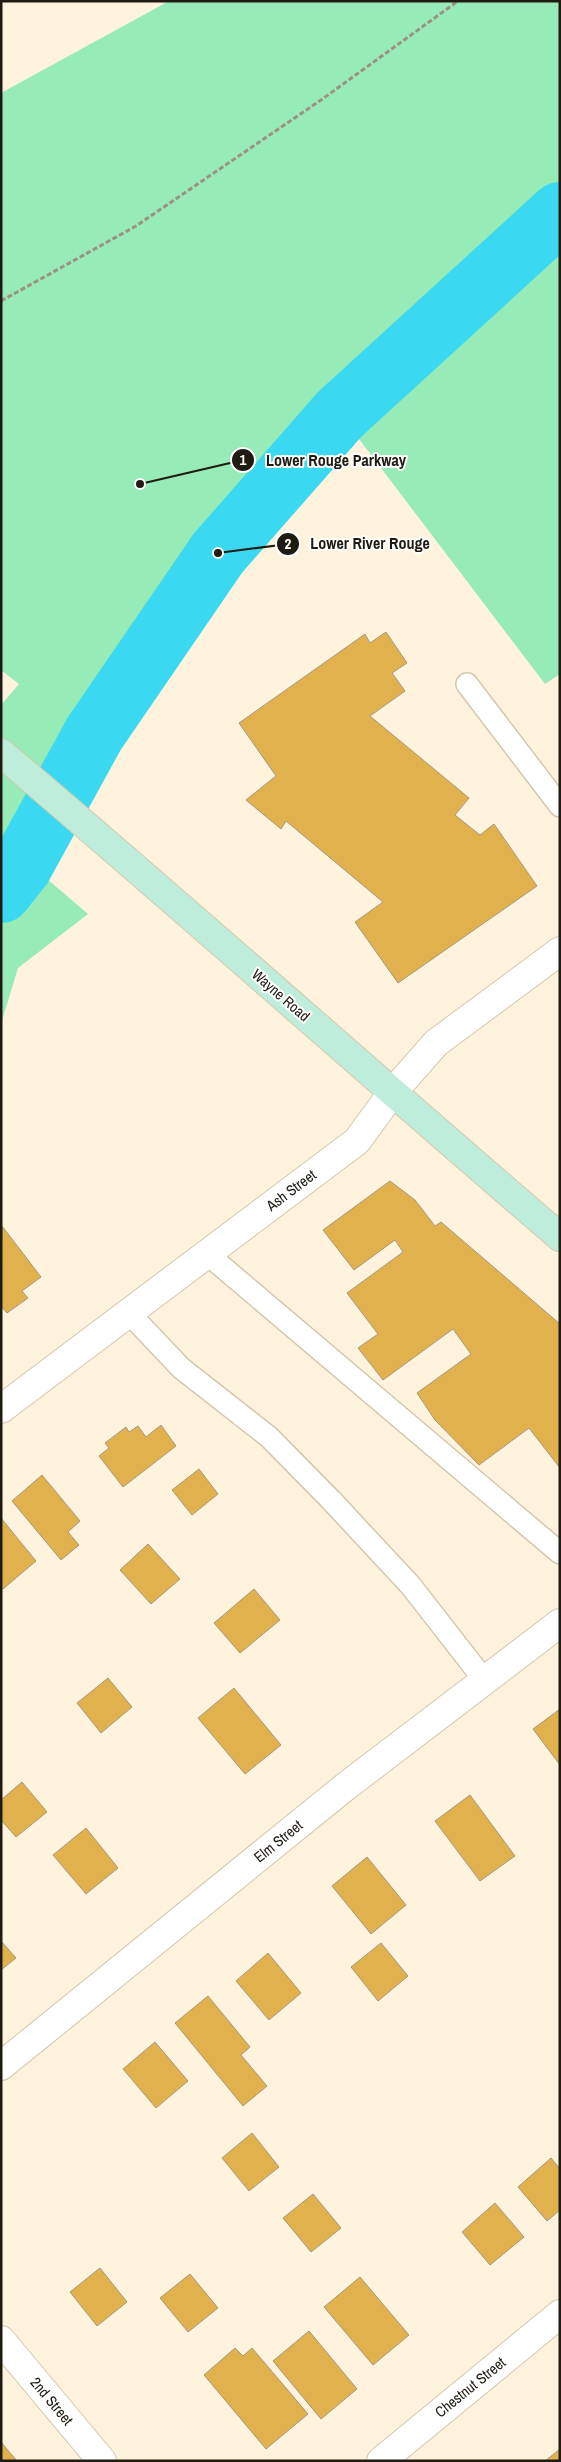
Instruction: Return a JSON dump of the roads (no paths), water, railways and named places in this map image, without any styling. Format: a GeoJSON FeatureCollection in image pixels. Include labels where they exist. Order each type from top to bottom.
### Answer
{"type":"FeatureCollection","features":[{"type":"Feature","properties":{"kind":"main road","name":"Wayne Road"},"geometry":{"type":"LineString","coordinates":[[1,753],[126,859],[392,1093],[560,1237]]}},
{"type":"Feature","properties":{"kind":"street","name":"Ash Street"},"geometry":{"type":"LineString","coordinates":[[1,1409],[357,1141],[392,1093],[436,1043],[560,951]]}},
{"type":"Feature","properties":{"kind":"street","name":"Elm Street"},"geometry":{"type":"LineString","coordinates":[[1,2066],[345,1787],[560,1623]]}},
{"type":"Feature","properties":{"kind":"street","name":"Chestnut Street"},"geometry":{"type":"LineString","coordinates":[[381,2461],[560,2314]]}},
{"type":"Feature","properties":{"kind":"street","name":"2nd Street"},"geometry":{"type":"LineString","coordinates":[[1,2340],[102,2461]]}},
{"type":"Feature","properties":{"kind":"lane"},"geometry":{"type":"LineString","coordinates":[[467,684],[560,806]]}},
{"type":"Feature","properties":{"kind":"lane"},"geometry":{"type":"LineString","coordinates":[[206,1254],[560,1552]]}},
{"type":"Feature","properties":{"kind":"lane"},"geometry":{"type":"LineString","coordinates":[[128,1312],[181,1368],[269,1437],[331,1500],[411,1586],[484,1680]]}},
{"type":"Feature","properties":{"kind":"waterway"},"geometry":{"type":"LineString","coordinates":[[1,892],[21,867],[94,734],[218,553],[340,414],[560,213]]}},
{"type":"Feature","properties":{"kind":"place","name":"Lower Rouge Parkway"},"geometry":{"type":"Point","coordinates":[140,484]}},
{"type":"Feature","properties":{"kind":"place","name":"Lower River Rouge"},"geometry":{"type":"Point","coordinates":[218,553]}}]}
